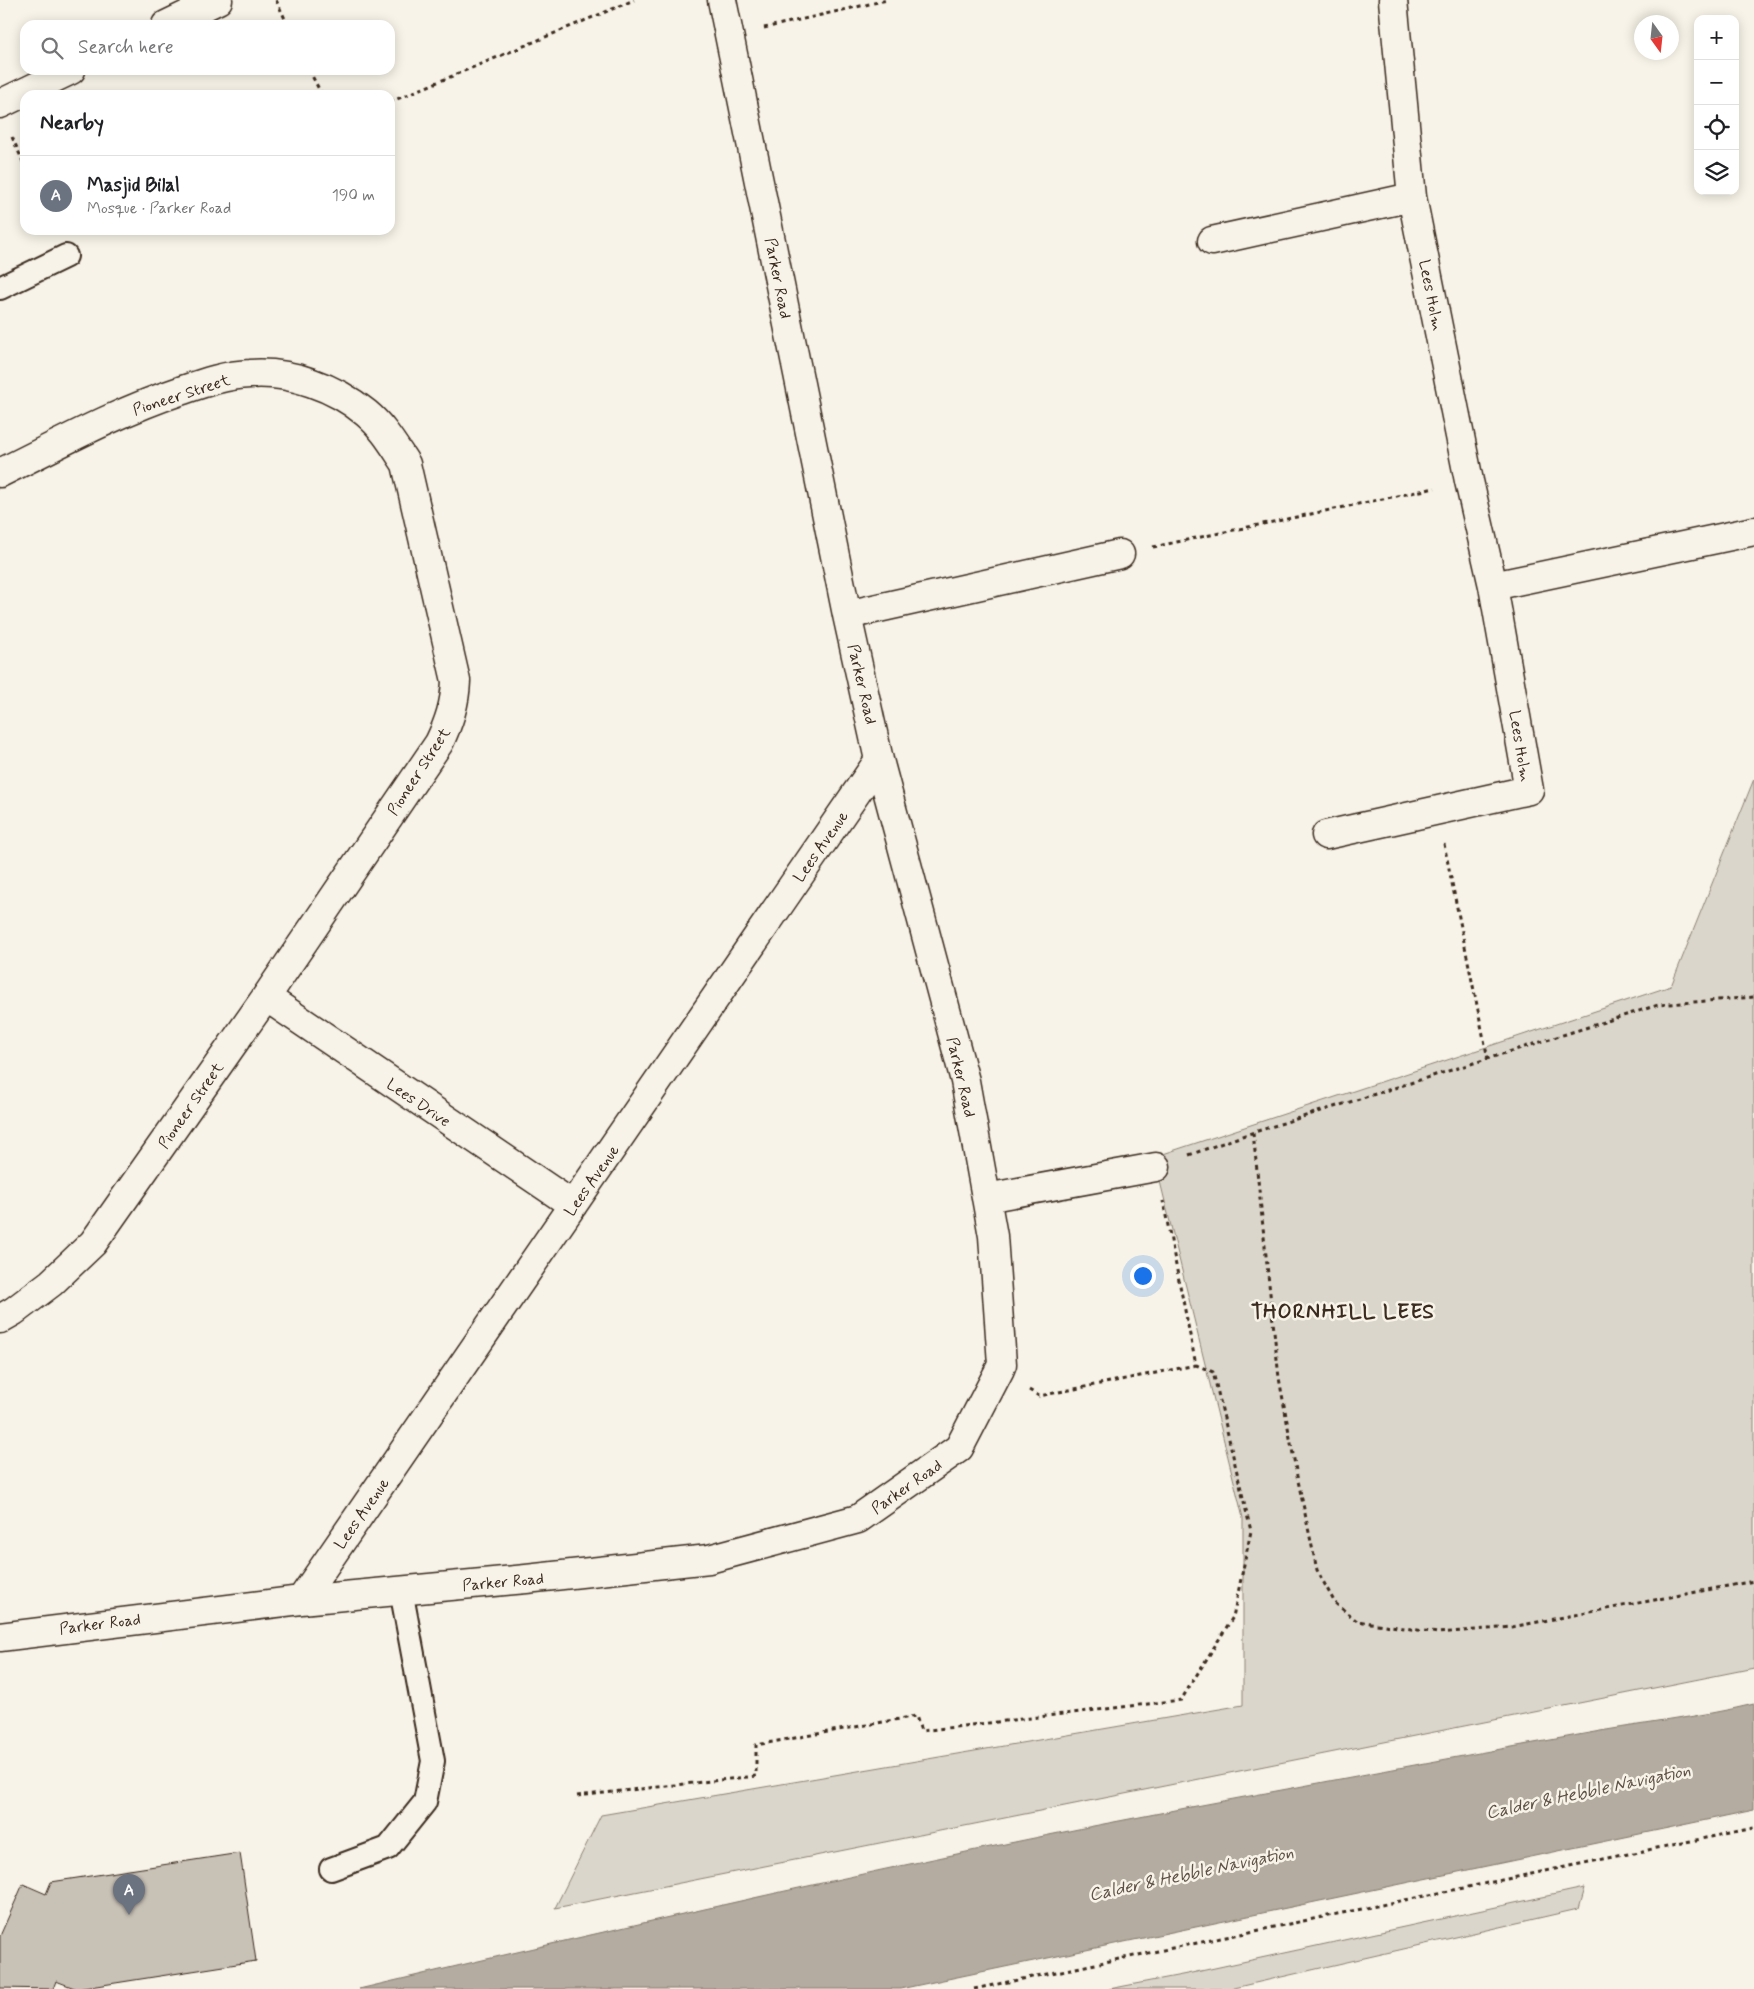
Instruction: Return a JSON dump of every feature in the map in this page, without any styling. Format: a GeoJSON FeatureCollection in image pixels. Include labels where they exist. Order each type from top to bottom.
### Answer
{"type":"FeatureCollection","features":[{"type":"Feature","properties":{"kind":"street"},"geometry":{"type":"LineString","coordinates":[[176,20],[218,0]]}},
{"type":"Feature","properties":{"kind":"street","name":"Parker Road"},"geometry":{"type":"LineString","coordinates":[[0,1637],[301,1600],[709,1559],[858,1519],[959,1448],[1002,1364],[993,1236],[965,1081],[879,760],[847,615],[722,0]]}},
{"type":"Feature","properties":{"kind":"street","name":"Lees Holm"},"geometry":{"type":"LineString","coordinates":[[1326,835],[1529,790],[1493,586],[1469,481],[1412,197],[1393,0]]}},
{"type":"Feature","properties":{"kind":"street"},"geometry":{"type":"LineString","coordinates":[[30,90],[61,75]]}},
{"type":"Feature","properties":{"kind":"street"},"geometry":{"type":"LineString","coordinates":[[0,104],[20,95]]}},
{"type":"Feature","properties":{"kind":"street"},"geometry":{"type":"LineString","coordinates":[[1212,242],[1412,197]]}},
{"type":"Feature","properties":{"kind":"street","name":"Pioneer Street"},"geometry":{"type":"LineString","coordinates":[[0,473],[143,403],[221,377],[251,374],[281,375],[310,382],[339,395],[372,419],[388,436],[406,464],[456,681],[455,702],[449,722],[438,743],[266,997],[93,1243],[51,1283],[14,1311],[0,1319]]}},
{"type":"Feature","properties":{"kind":"street"},"geometry":{"type":"LineString","coordinates":[[1493,586],[1754,531]]}},
{"type":"Feature","properties":{"kind":"street"},"geometry":{"type":"LineString","coordinates":[[847,615],[1120,554]]}},
{"type":"Feature","properties":{"kind":"street","name":"Lees Avenue"},"geometry":{"type":"LineString","coordinates":[[301,1600],[879,760]]}},
{"type":"Feature","properties":{"kind":"street","name":"Lees Drive"},"geometry":{"type":"LineString","coordinates":[[266,997],[573,1205]]}},
{"type":"Feature","properties":{"kind":"street"},"geometry":{"type":"LineString","coordinates":[[986,1198],[1156,1167]]}},
{"type":"Feature","properties":{"kind":"lane"},"geometry":{"type":"LineString","coordinates":[[0,288],[66,256]]}},
{"type":"Feature","properties":{"kind":"lane"},"geometry":{"type":"LineString","coordinates":[[331,1869],[388,1848],[425,1802],[433,1761],[400,1590]]}},
{"type":"Feature","properties":{"kind":"path"},"geometry":{"type":"LineString","coordinates":[[276,0],[286,20]]}},
{"type":"Feature","properties":{"kind":"path"},"geometry":{"type":"LineString","coordinates":[[395,100],[634,0]]}},
{"type":"Feature","properties":{"kind":"path"},"geometry":{"type":"LineString","coordinates":[[730,36],[887,0]]}},
{"type":"Feature","properties":{"kind":"path"},"geometry":{"type":"LineString","coordinates":[[312,75],[319,90]]}},
{"type":"Feature","properties":{"kind":"path"},"geometry":{"type":"LineString","coordinates":[[1120,554],[1469,481]]}},
{"type":"Feature","properties":{"kind":"path"},"geometry":{"type":"LineString","coordinates":[[1437,810],[1488,1059]]}},
{"type":"Feature","properties":{"kind":"path"},"geometry":{"type":"LineString","coordinates":[[1196,1365],[1156,1167],[1253,1133],[1658,1005],[1754,998]]}},
{"type":"Feature","properties":{"kind":"path"},"geometry":{"type":"LineString","coordinates":[[1253,1133],[1279,1378],[1317,1570],[1335,1602],[1357,1621],[1438,1633],[1512,1627],[1754,1581]]}},
{"type":"Feature","properties":{"kind":"path"},"geometry":{"type":"LineString","coordinates":[[577,1796],[756,1776],[756,1745],[916,1716],[920,1731],[1181,1700],[1233,1617],[1251,1531],[1213,1372],[1196,1365],[1039,1396]]}},
{"type":"Feature","properties":{"kind":"path"},"geometry":{"type":"LineString","coordinates":[[974,1989],[1346,1914],[1754,1828]]}},
{"type":"Feature","properties":{"kind":"shaded area"},"geometry":{"type":"Polygon","coordinates":[[[1754,779],[1754,1668],[555,1908],[601,1815],[1243,1705],[1243,1518],[1154,1157],[1671,986],[1754,779]]]}},
{"type":"Feature","properties":{"kind":"shaded area"},"geometry":{"type":"Polygon","coordinates":[[[1584,1888],[1578,1909],[1229,1989],[1109,1989],[1187,1974],[1584,1888]]]}},
{"type":"Feature","properties":{"kind":"water","name":"Calder & Hebble Navigation"},"geometry":{"type":"Polygon","coordinates":[[[1754,1704],[1754,1810],[900,1989],[359,1989],[670,1917],[1086,1827],[1754,1704]]]}},
{"type":"Feature","properties":{"kind":"building"},"geometry":{"type":"Polygon","coordinates":[[[240,1853],[256,1961],[77,1989],[56,1981],[53,1989],[0,1988],[0,1936],[23,1884],[46,1894],[51,1882],[240,1853]]]}},
{"type":"Feature","properties":{"kind":"place","name":"Masjid Bilal"},"geometry":{"type":"Point","coordinates":[129,1915]}},
{"type":"Feature","properties":{"kind":"district","name":"THORNHILL LEES"},"geometry":{"type":"Point","coordinates":[1343,1311]}}]}
